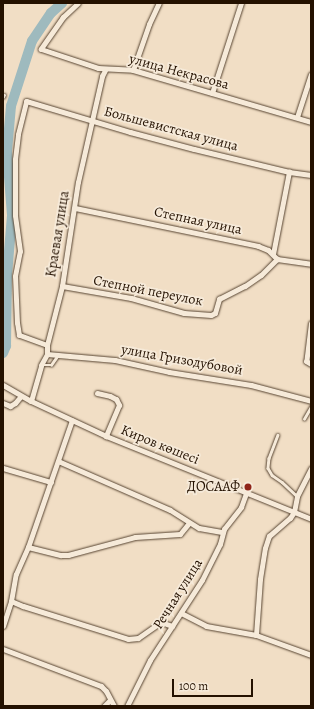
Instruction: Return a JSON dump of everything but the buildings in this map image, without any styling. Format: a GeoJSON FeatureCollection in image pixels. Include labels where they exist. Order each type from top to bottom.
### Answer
{"type":"FeatureCollection","features":[{"type":"Feature","properties":{"kind":"street","name":"улица Некрасова"},"geometry":{"type":"LineString","coordinates":[[78,3],[56,26],[41,49],[105,70],[134,70],[311,122]]}},
{"type":"Feature","properties":{"kind":"street"},"geometry":{"type":"LineString","coordinates":[[134,70],[149,24],[159,3]]}},
{"type":"Feature","properties":{"kind":"street"},"geometry":{"type":"LineString","coordinates":[[212,93],[241,3]]}},
{"type":"Feature","properties":{"kind":"street","name":"Краевая улица"},"geometry":{"type":"LineString","coordinates":[[30,401],[41,365],[47,354],[47,345],[62,286],[78,182],[102,76],[105,70]]}},
{"type":"Feature","properties":{"kind":"street"},"geometry":{"type":"LineString","coordinates":[[297,117],[311,74]]}},
{"type":"Feature","properties":{"kind":"street","name":"Большевистская улица"},"geometry":{"type":"LineString","coordinates":[[47,345],[19,335],[16,323],[15,276],[20,251],[15,215],[15,159],[18,134],[26,101],[137,134],[290,172],[311,175]]}},
{"type":"Feature","properties":{"kind":"street"},"geometry":{"type":"LineString","coordinates":[[273,254],[290,172]]}},
{"type":"Feature","properties":{"kind":"street","name":"Степная улица"},"geometry":{"type":"LineString","coordinates":[[75,208],[258,246],[268,250],[277,259]]}},
{"type":"Feature","properties":{"kind":"street"},"geometry":{"type":"LineString","coordinates":[[277,259],[311,264]]}},
{"type":"Feature","properties":{"kind":"street","name":"Степной переулок"},"geometry":{"type":"LineString","coordinates":[[62,286],[131,298],[184,313],[211,315],[215,313],[219,298],[245,286],[261,275],[277,259]]}},
{"type":"Feature","properties":{"kind":"street"},"geometry":{"type":"LineString","coordinates":[[311,323],[306,360],[311,364]]}},
{"type":"Feature","properties":{"kind":"street","name":"улица Гризодубовой"},"geometry":{"type":"LineString","coordinates":[[47,354],[115,360],[169,372],[251,385],[311,401]]}},
{"type":"Feature","properties":{"kind":"street","name":"Киров көшесі"},"geometry":{"type":"LineString","coordinates":[[3,385],[30,401],[106,436],[311,519]]}},
{"type":"Feature","properties":{"kind":"street"},"geometry":{"type":"LineString","coordinates":[[97,393],[116,399],[119,405],[106,436]]}},
{"type":"Feature","properties":{"kind":"street"},"geometry":{"type":"LineString","coordinates":[[3,403],[10,406],[21,396]]}},
{"type":"Feature","properties":{"kind":"street"},"geometry":{"type":"LineString","coordinates":[[3,626],[12,601],[16,574],[28,547],[72,420]]}},
{"type":"Feature","properties":{"kind":"street"},"geometry":{"type":"LineString","coordinates":[[58,461],[170,510],[189,523],[203,529],[222,532]]}},
{"type":"Feature","properties":{"kind":"street"},"geometry":{"type":"LineString","coordinates":[[3,468],[51,482]]}},
{"type":"Feature","properties":{"kind":"street"},"geometry":{"type":"LineString","coordinates":[[256,635],[260,579],[265,548],[269,536],[290,518],[294,512],[297,496],[311,468]]}},
{"type":"Feature","properties":{"kind":"street","name":"Речная улица"},"geometry":{"type":"LineString","coordinates":[[127,706],[150,660],[194,595],[214,558],[220,544],[222,532],[241,507],[246,493]]}},
{"type":"Feature","properties":{"kind":"street"},"geometry":{"type":"LineString","coordinates":[[28,547],[61,555],[68,555],[135,537],[180,534],[189,523]]}},
{"type":"Feature","properties":{"kind":"street"},"geometry":{"type":"LineString","coordinates":[[12,601],[50,615],[128,638],[138,638],[161,622],[172,626]]}},
{"type":"Feature","properties":{"kind":"street"},"geometry":{"type":"LineString","coordinates":[[181,613],[206,626],[256,635],[311,655]]}},
{"type":"Feature","properties":{"kind":"street"},"geometry":{"type":"LineString","coordinates":[[3,649],[101,686],[106,690],[114,706]]}},
{"type":"Feature","properties":{"kind":"street"},"geometry":{"type":"LineString","coordinates":[[104,706],[110,700]]}},
{"type":"Feature","properties":{"kind":"lane"},"geometry":{"type":"LineString","coordinates":[[41,365],[51,365],[58,355]]}},
{"type":"Feature","properties":{"kind":"lane"},"geometry":{"type":"LineString","coordinates":[[304,419],[311,407]]}},
{"type":"Feature","properties":{"kind":"lane"},"geometry":{"type":"LineString","coordinates":[[278,435],[268,458],[268,468],[272,475],[297,496]]}},
{"type":"Feature","properties":{"kind":"waterway"},"geometry":{"type":"LineString","coordinates":[[3,353],[6,346],[7,275],[12,215],[7,151],[11,106],[32,41],[51,13],[62,3]]}},
{"type":"Feature","properties":{"kind":"place","name":"ДОСААФ"},"geometry":{"type":"Point","coordinates":[248,487]}}]}
